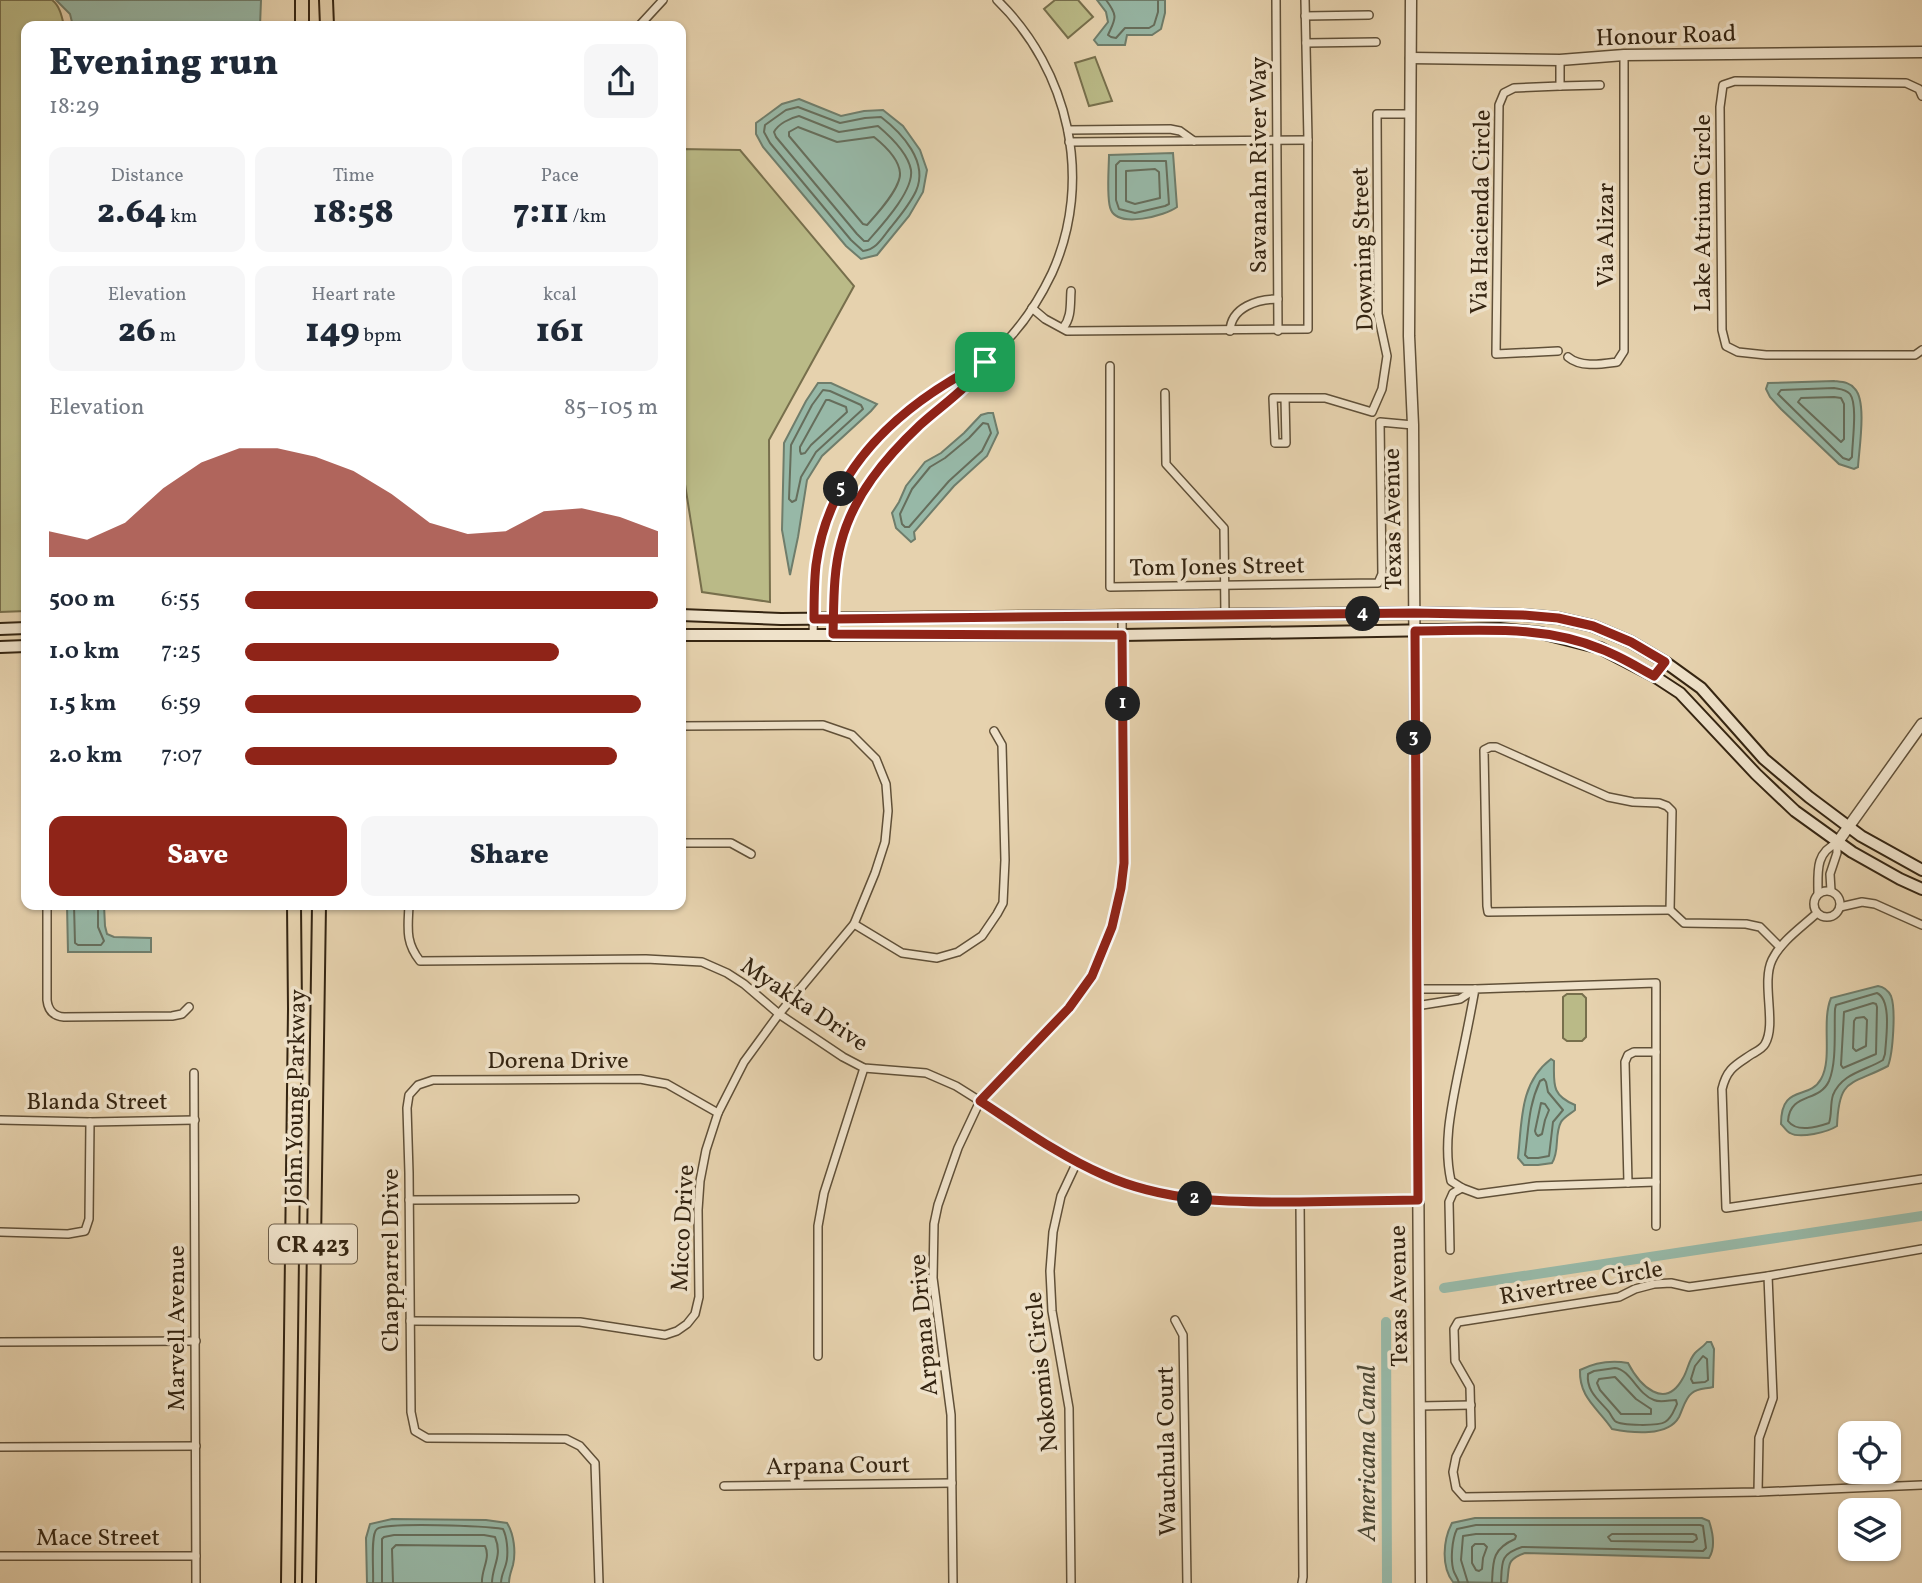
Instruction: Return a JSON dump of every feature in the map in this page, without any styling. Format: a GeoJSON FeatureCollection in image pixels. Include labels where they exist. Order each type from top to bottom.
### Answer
{"type":"FeatureCollection","features":[{"type":"Feature","properties":{"kind":"highway"},"geometry":{"type":"LineString","coordinates":[[302,0],[303,21]]}},
{"type":"Feature","properties":{"kind":"highway"},"geometry":{"type":"LineString","coordinates":[[326,0],[327,21]]}},
{"type":"Feature","properties":{"kind":"highway","name":"John Young Parkway"},"geometry":{"type":"LineString","coordinates":[[288,1583],[295,910]]}},
{"type":"Feature","properties":{"kind":"highway","name":"John Young Parkway"},"geometry":{"type":"LineString","coordinates":[[309,1583],[318,910]]}},
{"type":"Feature","properties":{"kind":"highway"},"geometry":{"type":"LineString","coordinates":[[288,1456],[298,1481],[309,1492]]}},
{"type":"Feature","properties":{"kind":"main road"},"geometry":{"type":"LineString","coordinates":[[686,615],[834,619],[1414,613],[1558,618],[1593,626],[1631,642],[1665,662],[1701,688],[1770,765],[1849,828],[1922,870]]}},
{"type":"Feature","properties":{"kind":"main road"},"geometry":{"type":"LineString","coordinates":[[0,629],[21,628]]}},
{"type":"Feature","properties":{"kind":"main road"},"geometry":{"type":"LineString","coordinates":[[686,635],[1122,635],[1500,629],[1541,633],[1600,648],[1680,693],[1756,774],[1795,811],[1837,843],[1922,889]]}},
{"type":"Feature","properties":{"kind":"main road"},"geometry":{"type":"LineString","coordinates":[[0,647],[21,646]]}},
{"type":"Feature","properties":{"kind":"main road"},"geometry":{"type":"LineString","coordinates":[[1654,676],[1665,662]]}},
{"type":"Feature","properties":{"kind":"street"},"geometry":{"type":"LineString","coordinates":[[644,21],[663,0]]}},
{"type":"Feature","properties":{"kind":"street"},"geometry":{"type":"LineString","coordinates":[[833,634],[835,581],[841,543],[856,503],[873,476],[897,448],[975,378],[985,362],[1014,333],[1032,309],[1052,273],[1069,219],[1072,175],[1068,130],[1058,93],[1036,47],[997,0]]}},
{"type":"Feature","properties":{"kind":"street","name":"Savanahn River Way"},"geometry":{"type":"LineString","coordinates":[[1276,0],[1278,331]]}},
{"type":"Feature","properties":{"kind":"street"},"geometry":{"type":"LineString","coordinates":[[1032,309],[1067,331],[1308,329],[1305,0]]}},
{"type":"Feature","properties":{"kind":"street","name":"Texas Avenue"},"geometry":{"type":"LineString","coordinates":[[1411,0],[1409,335],[1413,425],[1415,631],[1421,1583]]}},
{"type":"Feature","properties":{"kind":"street"},"geometry":{"type":"LineString","coordinates":[[1305,16],[1369,15]]}},
{"type":"Feature","properties":{"kind":"street"},"geometry":{"type":"LineString","coordinates":[[1306,43],[1376,42]]}},
{"type":"Feature","properties":{"kind":"street","name":"Honour Road"},"geometry":{"type":"LineString","coordinates":[[1411,58],[1560,60],[1624,55],[1922,52]]}},
{"type":"Feature","properties":{"kind":"street","name":"Via Alizar"},"geometry":{"type":"LineString","coordinates":[[1568,357],[1574,362],[1584,364],[1604,364],[1617,362],[1624,351],[1624,55]]}},
{"type":"Feature","properties":{"kind":"street"},"geometry":{"type":"LineString","coordinates":[[1560,60],[1560,86],[1600,85]]}},
{"type":"Feature","properties":{"kind":"street","name":"Lake Atrium Circle"},"geometry":{"type":"LineString","coordinates":[[1922,96],[1919,89],[1906,83],[1735,81],[1723,85],[1720,107],[1722,330],[1726,346],[1738,352],[1766,355],[1915,355],[1922,350]]}},
{"type":"Feature","properties":{"kind":"street","name":"Via Hacienda Circle"},"geometry":{"type":"LineString","coordinates":[[1558,351],[1496,354],[1499,105],[1504,93],[1514,88],[1560,86]]}},
{"type":"Feature","properties":{"kind":"street","name":"Downing Street"},"geometry":{"type":"LineString","coordinates":[[1285,398],[1325,398],[1373,412],[1382,389],[1387,356],[1378,314],[1377,114],[1410,114]]}},
{"type":"Feature","properties":{"kind":"street"},"geometry":{"type":"LineString","coordinates":[[1068,130],[1170,129],[1180,131],[1195,141]]}},
{"type":"Feature","properties":{"kind":"street"},"geometry":{"type":"LineString","coordinates":[[1069,142],[1308,140]]}},
{"type":"Feature","properties":{"kind":"street"},"geometry":{"type":"LineString","coordinates":[[1063,328],[1070,314],[1071,291]]}},
{"type":"Feature","properties":{"kind":"street"},"geometry":{"type":"LineString","coordinates":[[1230,331],[1230,321],[1238,312],[1258,300],[1278,299]]}},
{"type":"Feature","properties":{"kind":"street"},"geometry":{"type":"LineString","coordinates":[[813,634],[816,565],[823,537],[832,509],[857,461],[898,418],[930,393],[985,362]]}},
{"type":"Feature","properties":{"kind":"street","name":"Tom Jones Street"},"geometry":{"type":"LineString","coordinates":[[1110,366],[1110,587],[1378,583],[1382,573],[1381,422],[1413,425]]}},
{"type":"Feature","properties":{"kind":"street"},"geometry":{"type":"LineString","coordinates":[[1165,393],[1166,464],[1224,528],[1225,616]]}},
{"type":"Feature","properties":{"kind":"street"},"geometry":{"type":"LineString","coordinates":[[1273,398],[1285,398],[1286,443],[1275,443],[1273,398]]}},
{"type":"Feature","properties":{"kind":"street","name":"Arpana Drive"},"geometry":{"type":"LineString","coordinates":[[953,1583],[951,1415],[933,1278],[934,1224],[958,1148],[980,1101],[1069,1008],[1092,976],[1112,927],[1124,863],[1122,617]]}},
{"type":"Feature","properties":{"kind":"street"},"geometry":{"type":"LineString","coordinates":[[1818,893],[1831,891],[1839,898],[1840,907],[1837,912],[1829,917],[1820,916],[1813,902],[1818,893],[1818,868],[1822,855],[1828,847],[1837,843],[1849,828],[1922,724]]}},
{"type":"Feature","properties":{"kind":"street","name":"Micco Drive"},"geometry":{"type":"LineString","coordinates":[[410,1321],[580,1322],[665,1335],[687,1324],[695,1314],[699,1297],[698,1210],[701,1181],[706,1150],[718,1113],[744,1062],[779,1014],[854,924],[876,873],[885,842],[888,811],[886,784],[876,758],[852,735],[823,725],[686,726]]}},
{"type":"Feature","properties":{"kind":"street"},"geometry":{"type":"LineString","coordinates":[[854,924],[902,953],[937,958],[958,952],[982,936],[998,914],[1003,903],[1005,860],[1002,745],[994,731]]}},
{"type":"Feature","properties":{"kind":"street"},"geometry":{"type":"LineString","coordinates":[[1670,910],[1672,811],[1667,806],[1608,797],[1496,747],[1484,750],[1488,912],[1670,910],[1684,923],[1746,924],[1760,927],[1780,947]]}},
{"type":"Feature","properties":{"kind":"street"},"geometry":{"type":"LineString","coordinates":[[686,844],[731,843],[751,854]]}},
{"type":"Feature","properties":{"kind":"street"},"geometry":{"type":"LineString","coordinates":[[1831,891],[1831,867],[1837,853],[1837,843]]}},
{"type":"Feature","properties":{"kind":"street"},"geometry":{"type":"LineString","coordinates":[[1840,907],[1862,902],[1875,904],[1922,925]]}},
{"type":"Feature","properties":{"kind":"street"},"geometry":{"type":"LineString","coordinates":[[47,910],[47,1000],[54,1015],[172,1016],[182,1014],[189,1007]]}},
{"type":"Feature","properties":{"kind":"street","name":"Myakka Drive"},"geometry":{"type":"LineString","coordinates":[[409,910],[408,938],[412,951],[420,961],[646,959],[702,962],[744,984],[779,1014],[821,1044],[864,1068],[926,1073],[956,1086],[1077,1162],[1141,1188],[1216,1202],[1418,1200]]}},
{"type":"Feature","properties":{"kind":"street"},"geometry":{"type":"LineString","coordinates":[[1817,913],[1780,947],[1771,961],[1769,1036],[1763,1048],[1725,1075],[1722,1089],[1726,1208],[1922,1179]]}},
{"type":"Feature","properties":{"kind":"street"},"geometry":{"type":"LineString","coordinates":[[1416,989],[1656,983],[1656,1226]]}},
{"type":"Feature","properties":{"kind":"street"},"geometry":{"type":"LineString","coordinates":[[1416,1006],[1460,999],[1475,989]]}},
{"type":"Feature","properties":{"kind":"street"},"geometry":{"type":"LineString","coordinates":[[1475,989],[1448,1134],[1447,1164],[1451,1181],[1478,1194],[1537,1186],[1656,1182]]}},
{"type":"Feature","properties":{"kind":"street"},"geometry":{"type":"LineString","coordinates":[[1628,1183],[1626,1062],[1628,1055],[1634,1052],[1656,1052]]}},
{"type":"Feature","properties":{"kind":"street"},"geometry":{"type":"LineString","coordinates":[[818,1356],[818,1226],[824,1193],[864,1068]]}},
{"type":"Feature","properties":{"kind":"street","name":"Marvell Avenue"},"geometry":{"type":"LineString","coordinates":[[194,1073],[196,1583]]}},
{"type":"Feature","properties":{"kind":"street","name":"Dorena Drive"},"geometry":{"type":"LineString","coordinates":[[407,1108],[410,1095],[418,1085],[433,1080],[640,1079],[667,1084],[718,1113]]}},
{"type":"Feature","properties":{"kind":"street","name":"Chapparrel Drive"},"geometry":{"type":"LineString","coordinates":[[407,1108],[411,1412],[415,1431],[427,1438],[566,1438],[580,1446],[595,1463],[599,1583]]}},
{"type":"Feature","properties":{"kind":"street","name":"Blanda Street"},"geometry":{"type":"LineString","coordinates":[[0,1121],[195,1120]]}},
{"type":"Feature","properties":{"kind":"street"},"geometry":{"type":"LineString","coordinates":[[0,1233],[68,1234],[85,1231],[89,1219],[90,1122]]}},
{"type":"Feature","properties":{"kind":"street","name":"Nokomis Circle"},"geometry":{"type":"LineString","coordinates":[[1071,1583],[1069,1408],[1052,1311],[1050,1271],[1053,1232],[1061,1196],[1077,1162]]}},
{"type":"Feature","properties":{"kind":"street"},"geometry":{"type":"LineString","coordinates":[[1450,1251],[1449,1202],[1453,1193],[1462,1188]]}},
{"type":"Feature","properties":{"kind":"street"},"geometry":{"type":"LineString","coordinates":[[410,1200],[575,1199]]}},
{"type":"Feature","properties":{"kind":"street"},"geometry":{"type":"LineString","coordinates":[[1300,1202],[1302,1583]]}},
{"type":"Feature","properties":{"kind":"street","name":"Rivertree Circle"},"geometry":{"type":"LineString","coordinates":[[1922,1250],[1689,1287],[1671,1283],[1654,1284],[1619,1297],[1458,1322],[1454,1329],[1455,1361],[1470,1387],[1471,1427],[1456,1457],[1453,1472],[1456,1488],[1464,1497],[1758,1492],[1922,1485]]}},
{"type":"Feature","properties":{"kind":"street"},"geometry":{"type":"LineString","coordinates":[[1758,1492],[1759,1438],[1773,1398],[1768,1276]]}},
{"type":"Feature","properties":{"kind":"street","name":"Wauchula Court"},"geometry":{"type":"LineString","coordinates":[[1174,1320],[1183,1335],[1187,1583]]}},
{"type":"Feature","properties":{"kind":"street"},"geometry":{"type":"LineString","coordinates":[[0,1342],[196,1341]]}},
{"type":"Feature","properties":{"kind":"street"},"geometry":{"type":"LineString","coordinates":[[1420,1406],[1471,1405]]}},
{"type":"Feature","properties":{"kind":"street"},"geometry":{"type":"LineString","coordinates":[[0,1447],[196,1446]]}},
{"type":"Feature","properties":{"kind":"street","name":"Arpana Court"},"geometry":{"type":"LineString","coordinates":[[724,1486],[952,1483]]}},
{"type":"Feature","properties":{"kind":"street","name":"Mace Street"},"geometry":{"type":"LineString","coordinates":[[0,1556],[197,1556]]}},
{"type":"Feature","properties":{"kind":"green space"},"geometry":{"type":"Polygon","coordinates":[[[0,0],[52,0],[59,8],[63,21],[21,21],[21,611],[0,612],[0,0]]]}},
{"type":"Feature","properties":{"kind":"green space"},"geometry":{"type":"Polygon","coordinates":[[[1055,0],[1078,0],[1093,17],[1068,38],[1044,9],[1055,0]]]}},
{"type":"Feature","properties":{"kind":"green space"},"geometry":{"type":"Polygon","coordinates":[[[1095,57],[1112,101],[1089,106],[1075,63],[1095,57]]]}},
{"type":"Feature","properties":{"kind":"green space"},"geometry":{"type":"Polygon","coordinates":[[[686,149],[740,150],[854,286],[769,440],[770,602],[702,592],[686,491],[686,149]]]}},
{"type":"Feature","properties":{"kind":"green space"},"geometry":{"type":"Polygon","coordinates":[[[1567,994],[1582,994],[1586,998],[1586,1037],[1582,1041],[1567,1041],[1563,1038],[1563,997],[1567,994]]]}},
{"type":"Feature","properties":{"kind":"water"},"geometry":{"type":"Polygon","coordinates":[[[56,0],[261,0],[260,21],[72,21],[70,14],[56,0]]]}},
{"type":"Feature","properties":{"kind":"water"},"geometry":{"type":"Polygon","coordinates":[[[1097,0],[1165,0],[1161,29],[1152,35],[1127,35],[1125,45],[1098,45],[1094,40],[1108,22],[1106,12],[1097,0]]]}},
{"type":"Feature","properties":{"kind":"water"},"geometry":{"type":"Polygon","coordinates":[[[799,99],[841,116],[883,110],[903,126],[920,150],[927,170],[923,192],[909,216],[877,255],[861,259],[846,246],[763,147],[756,134],[756,123],[782,104],[799,99]]]}},
{"type":"Feature","properties":{"kind":"water"},"geometry":{"type":"Polygon","coordinates":[[[1173,153],[1177,207],[1142,219],[1123,218],[1111,210],[1109,155],[1173,153]]]}},
{"type":"Feature","properties":{"kind":"water"},"geometry":{"type":"Polygon","coordinates":[[[818,383],[831,383],[877,404],[822,456],[807,480],[790,575],[782,530],[784,443],[818,383]]]}},
{"type":"Feature","properties":{"kind":"water"},"geometry":{"type":"Polygon","coordinates":[[[1768,383],[1846,383],[1859,395],[1861,426],[1858,467],[1854,469],[1839,464],[1781,409],[1766,389],[1768,383]]]}},
{"type":"Feature","properties":{"kind":"water"},"geometry":{"type":"Polygon","coordinates":[[[993,413],[998,433],[987,456],[954,486],[914,532],[915,539],[911,542],[896,528],[892,513],[906,486],[925,462],[941,453],[981,415],[993,413]]]}},
{"type":"Feature","properties":{"kind":"water"},"geometry":{"type":"Polygon","coordinates":[[[67,910],[104,910],[107,934],[114,937],[151,938],[151,952],[68,952],[67,910]]]}},
{"type":"Feature","properties":{"kind":"water"},"geometry":{"type":"Polygon","coordinates":[[[1878,986],[1887,990],[1893,1002],[1893,1031],[1888,1066],[1849,1085],[1840,1099],[1837,1126],[1807,1135],[1789,1132],[1781,1124],[1786,1103],[1797,1094],[1816,1086],[1824,1070],[1831,998],[1878,986]]]}},
{"type":"Feature","properties":{"kind":"water"},"geometry":{"type":"Polygon","coordinates":[[[1551,1059],[1554,1061],[1558,1093],[1575,1105],[1575,1110],[1561,1122],[1552,1163],[1524,1165],[1518,1158],[1524,1104],[1533,1080],[1551,1059]]]}},
{"type":"Feature","properties":{"kind":"water"},"geometry":{"type":"Polygon","coordinates":[[[1707,1342],[1711,1342],[1714,1349],[1713,1387],[1692,1393],[1679,1417],[1667,1428],[1649,1432],[1612,1429],[1590,1402],[1583,1388],[1580,1370],[1598,1363],[1616,1362],[1628,1363],[1639,1380],[1653,1392],[1668,1393],[1676,1388],[1695,1353],[1707,1342]]]}},
{"type":"Feature","properties":{"kind":"water"},"geometry":{"type":"Polygon","coordinates":[[[1475,1518],[1702,1518],[1709,1521],[1713,1545],[1709,1558],[1525,1553],[1511,1561],[1507,1583],[1453,1582],[1445,1561],[1449,1530],[1452,1523],[1475,1518]]]}},
{"type":"Feature","properties":{"kind":"water"},"geometry":{"type":"Polygon","coordinates":[[[392,1519],[486,1520],[507,1523],[514,1549],[509,1583],[367,1583],[366,1538],[370,1524],[392,1519]]]}},
{"type":"Feature","properties":{"kind":"waterway"},"geometry":{"type":"LineString","coordinates":[[1444,1288],[1922,1216]]}},
{"type":"Feature","properties":{"kind":"waterway","name":"Americana Canal"},"geometry":{"type":"LineString","coordinates":[[1386,1322],[1387,1583]]}},
{"type":"Feature","properties":{"kind":"route"},"geometry":{"type":"LineString","coordinates":[[985,362],[930,393],[898,418],[857,461],[840,491],[823,537],[816,565],[814,619],[834,619],[1225,616],[1414,613],[1523,615],[1558,618],[1593,626],[1631,642],[1665,662],[1654,676],[1600,648],[1561,636],[1500,629],[1415,631],[1418,1200],[1216,1202],[1141,1188],[1077,1162],[980,1101],[1069,1008],[1092,976],[1112,927],[1124,863],[1122,635],[833,634],[834,619],[835,581],[841,543],[856,503],[873,476],[897,448],[975,378],[985,362]]}}]}
